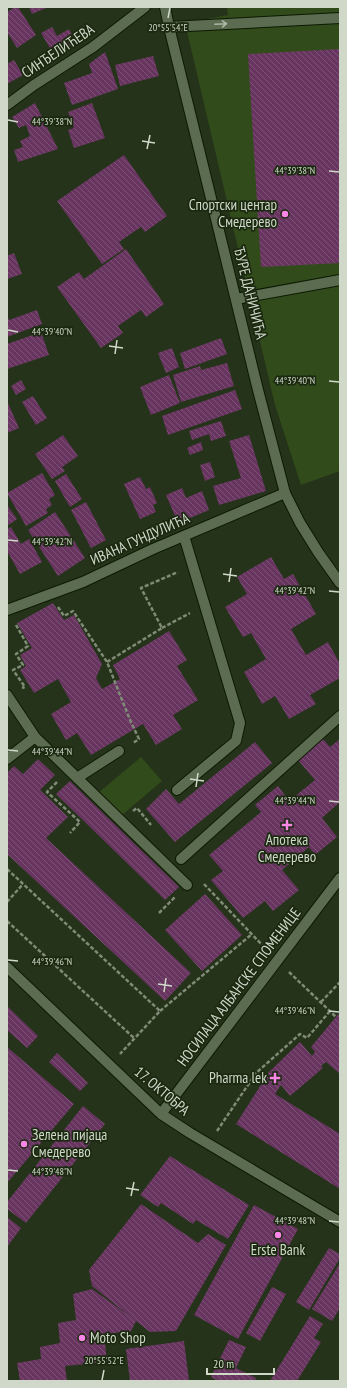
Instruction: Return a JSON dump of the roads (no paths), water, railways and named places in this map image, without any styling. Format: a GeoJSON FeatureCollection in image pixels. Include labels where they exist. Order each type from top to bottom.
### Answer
{"type":"FeatureCollection","features":[{"type":"Feature","properties":{"kind":"street","name":"СИНЂЕЛИЋЕВА"},"geometry":{"type":"LineString","coordinates":[[7,105],[34,85],[93,47],[145,7]]}},
{"type":"Feature","properties":{"kind":"street","name":"ЂУРЕ ДАНИЧИЋА"},"geometry":{"type":"LineString","coordinates":[[165,7],[260,397],[285,493],[300,523],[340,583]]}},
{"type":"Feature","properties":{"kind":"street"},"geometry":{"type":"LineString","coordinates":[[169,27],[340,18]]}},
{"type":"Feature","properties":{"kind":"street"},"geometry":{"type":"LineString","coordinates":[[236,299],[340,280]]}},
{"type":"Feature","properties":{"kind":"street","name":"ИВАНА ГУНДУЛИЋА"},"geometry":{"type":"LineString","coordinates":[[7,610],[83,582],[153,549],[285,493]]}},
{"type":"Feature","properties":{"kind":"street"},"geometry":{"type":"LineString","coordinates":[[177,790],[236,741],[240,723],[184,536]]}},
{"type":"Feature","properties":{"kind":"street"},"geometry":{"type":"LineString","coordinates":[[7,695],[35,737],[187,885]]}},
{"type":"Feature","properties":{"kind":"street"},"geometry":{"type":"LineString","coordinates":[[181,859],[340,716]]}},
{"type":"Feature","properties":{"kind":"street"},"geometry":{"type":"LineString","coordinates":[[7,759],[35,737]]}},
{"type":"Feature","properties":{"kind":"street"},"geometry":{"type":"LineString","coordinates":[[77,778],[119,751]]}},
{"type":"Feature","properties":{"kind":"street","name":"НОСИЛАЦА АЛБАНСКЕ СПОМЕНИЦЕ"},"geometry":{"type":"LineString","coordinates":[[162,1114],[340,878]]}},
{"type":"Feature","properties":{"kind":"street","name":"17. ОКТОБРА"},"geometry":{"type":"LineString","coordinates":[[7,966],[162,1114],[209,1144],[340,1222]]}},
{"type":"Feature","properties":{"kind":"place","name":"Спортски центар Смедерево"},"geometry":{"type":"Point","coordinates":[285,214]}},
{"type":"Feature","properties":{"kind":"place","name":"Апотека Смедерево"},"geometry":{"type":"Point","coordinates":[287,825]}},
{"type":"Feature","properties":{"kind":"place","name":"Pharma lek"},"geometry":{"type":"Point","coordinates":[275,1078]}},
{"type":"Feature","properties":{"kind":"place","name":"Зелена пијаца Смедерево"},"geometry":{"type":"Point","coordinates":[24,1144]}},
{"type":"Feature","properties":{"kind":"place","name":"Erste Bank"},"geometry":{"type":"Point","coordinates":[278,1235]}},
{"type":"Feature","properties":{"kind":"place","name":"Moto Shop"},"geometry":{"type":"Point","coordinates":[82,1338]}}]}
